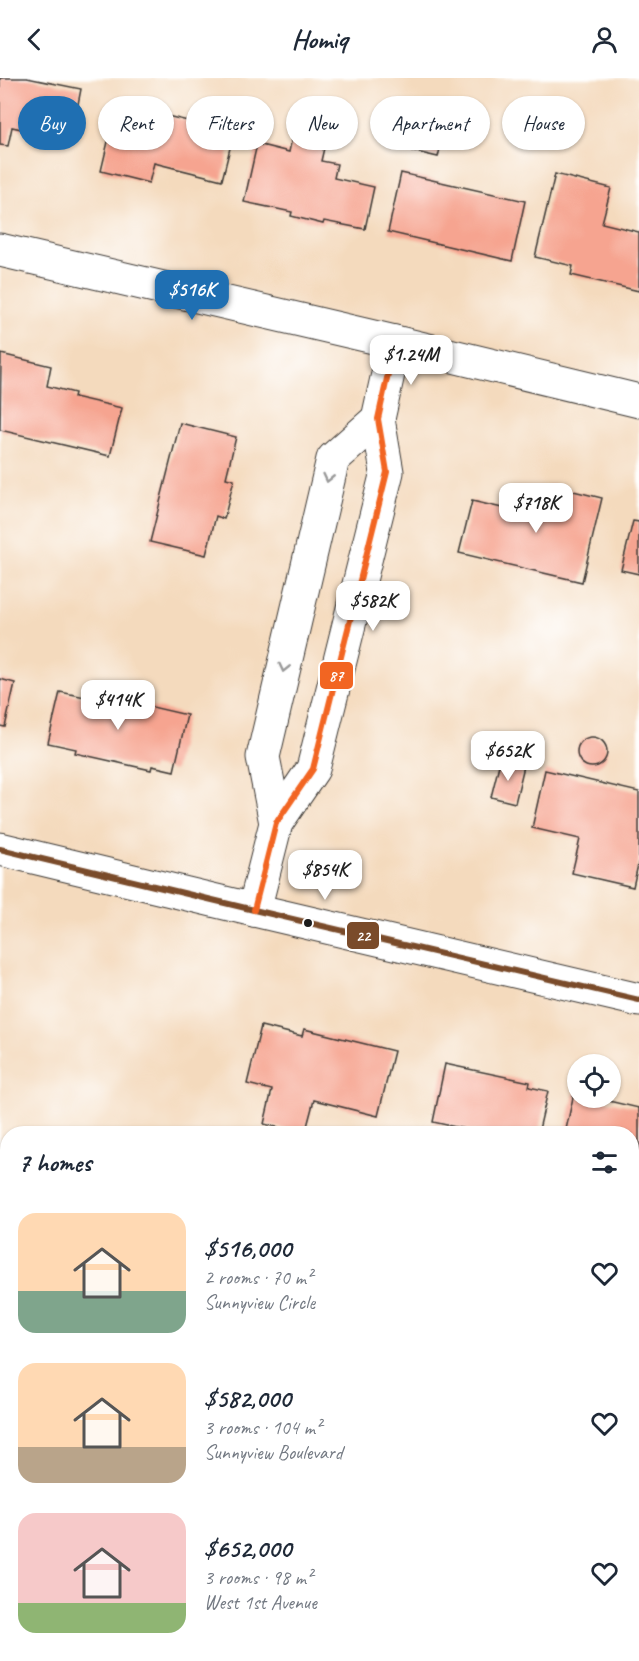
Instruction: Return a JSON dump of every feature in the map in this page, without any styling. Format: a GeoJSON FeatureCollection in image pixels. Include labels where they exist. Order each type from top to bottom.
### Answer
{"type":"FeatureCollection","features":[{"type":"Feature","properties":{"kind":"street"},"geometry":{"type":"LineString","coordinates":[[0,249],[639,401]]}},
{"type":"Feature","properties":{"kind":"street"},"geometry":{"type":"LineString","coordinates":[[254,910],[276,823],[313,769],[387,472],[378,419],[395,342]]}},
{"type":"Feature","properties":{"kind":"street"},"geometry":{"type":"LineString","coordinates":[[276,823],[263,757],[333,459],[378,419]]}},
{"type":"Feature","properties":{"kind":"street"},"geometry":{"type":"LineString","coordinates":[[0,849],[639,1000]]}},
{"type":"Feature","properties":{"kind":"building"},"geometry":{"type":"Polygon","coordinates":[[[0,78],[27,78],[81,89],[80,96],[18,96],[18,128],[12,127],[8,146],[0,145],[0,78]]]}},
{"type":"Feature","properties":{"kind":"building"},"geometry":{"type":"Polygon","coordinates":[[[174,118],[186,121],[186,150],[230,150],[222,180],[154,163],[149,183],[101,171],[106,150],[174,150],[174,118]]]}},
{"type":"Feature","properties":{"kind":"building"},"geometry":{"type":"Polygon","coordinates":[[[274,148],[289,152],[289,150],[324,150],[321,161],[337,164],[334,178],[374,187],[365,229],[324,221],[323,224],[291,216],[292,212],[244,202],[256,150],[274,148]]]}},
{"type":"Feature","properties":{"kind":"building"},"geometry":{"type":"Polygon","coordinates":[[[412,150],[440,150],[438,157],[412,150]]]}},
{"type":"Feature","properties":{"kind":"building"},"geometry":{"type":"Polygon","coordinates":[[[401,173],[525,201],[512,261],[388,232],[401,173]]]}},
{"type":"Feature","properties":{"kind":"building"},"geometry":{"type":"Polygon","coordinates":[[[555,174],[611,188],[602,223],[639,232],[639,291],[571,275],[573,266],[535,257],[555,174]]]}},
{"type":"Feature","properties":{"kind":"building"},"geometry":{"type":"Polygon","coordinates":[[[1,354],[51,366],[47,386],[75,393],[74,397],[122,408],[110,456],[0,430],[1,354]]]}},
{"type":"Feature","properties":{"kind":"building"},"geometry":{"type":"Polygon","coordinates":[[[180,423],[236,437],[226,478],[234,480],[224,519],[216,516],[206,555],[150,542],[180,423]]]}},
{"type":"Feature","properties":{"kind":"building"},"geometry":{"type":"Polygon","coordinates":[[[549,485],[602,498],[582,582],[459,553],[472,501],[541,517],[549,485]]]}},
{"type":"Feature","properties":{"kind":"building"},"geometry":{"type":"Polygon","coordinates":[[[633,521],[639,522],[639,574],[621,570],[633,521]]]}},
{"type":"Feature","properties":{"kind":"building"},"geometry":{"type":"Polygon","coordinates":[[[0,679],[15,683],[5,727],[0,726],[0,679]]]}},
{"type":"Feature","properties":{"kind":"building"},"geometry":{"type":"Polygon","coordinates":[[[60,692],[85,697],[86,694],[130,704],[131,702],[187,715],[174,771],[152,766],[151,770],[75,753],[76,749],[48,743],[60,692]]]}},
{"type":"Feature","properties":{"kind":"building"},"geometry":{"type":"Polygon","coordinates":[[[592,737],[603,741],[607,752],[603,763],[592,767],[581,763],[577,752],[581,741],[592,737]]]}},
{"type":"Feature","properties":{"kind":"building"},"geometry":{"type":"Polygon","coordinates":[[[500,761],[524,766],[515,803],[491,797],[500,761]]]}},
{"type":"Feature","properties":{"kind":"building"},"geometry":{"type":"Polygon","coordinates":[[[545,770],[639,792],[639,860],[633,887],[572,873],[580,839],[532,828],[545,770]]]}},
{"type":"Feature","properties":{"kind":"building"},"geometry":{"type":"Polygon","coordinates":[[[261,1026],[302,1036],[304,1029],[394,1051],[378,1116],[314,1100],[307,1126],[264,1124],[272,1090],[247,1084],[261,1026]]]}},
{"type":"Feature","properties":{"kind":"building"},"geometry":{"type":"Polygon","coordinates":[[[445,1064],[530,1082],[529,1087],[548,1091],[540,1126],[451,1126],[433,1122],[445,1064]]]}},
{"type":"Feature","properties":{"kind":"building"},"geometry":{"type":"Polygon","coordinates":[[[621,1104],[639,1108],[639,1126],[567,1126],[571,1108],[621,1108],[621,1104]]]}},
{"type":"Feature","properties":{"kind":"transit line","name":"87"},"geometry":{"type":"LineString","coordinates":[[254,910],[276,823],[313,769],[387,472],[378,419],[395,342]]}},
{"type":"Feature","properties":{"kind":"transit line","name":"22"},"geometry":{"type":"LineString","coordinates":[[0,849],[639,1000]]}}]}
